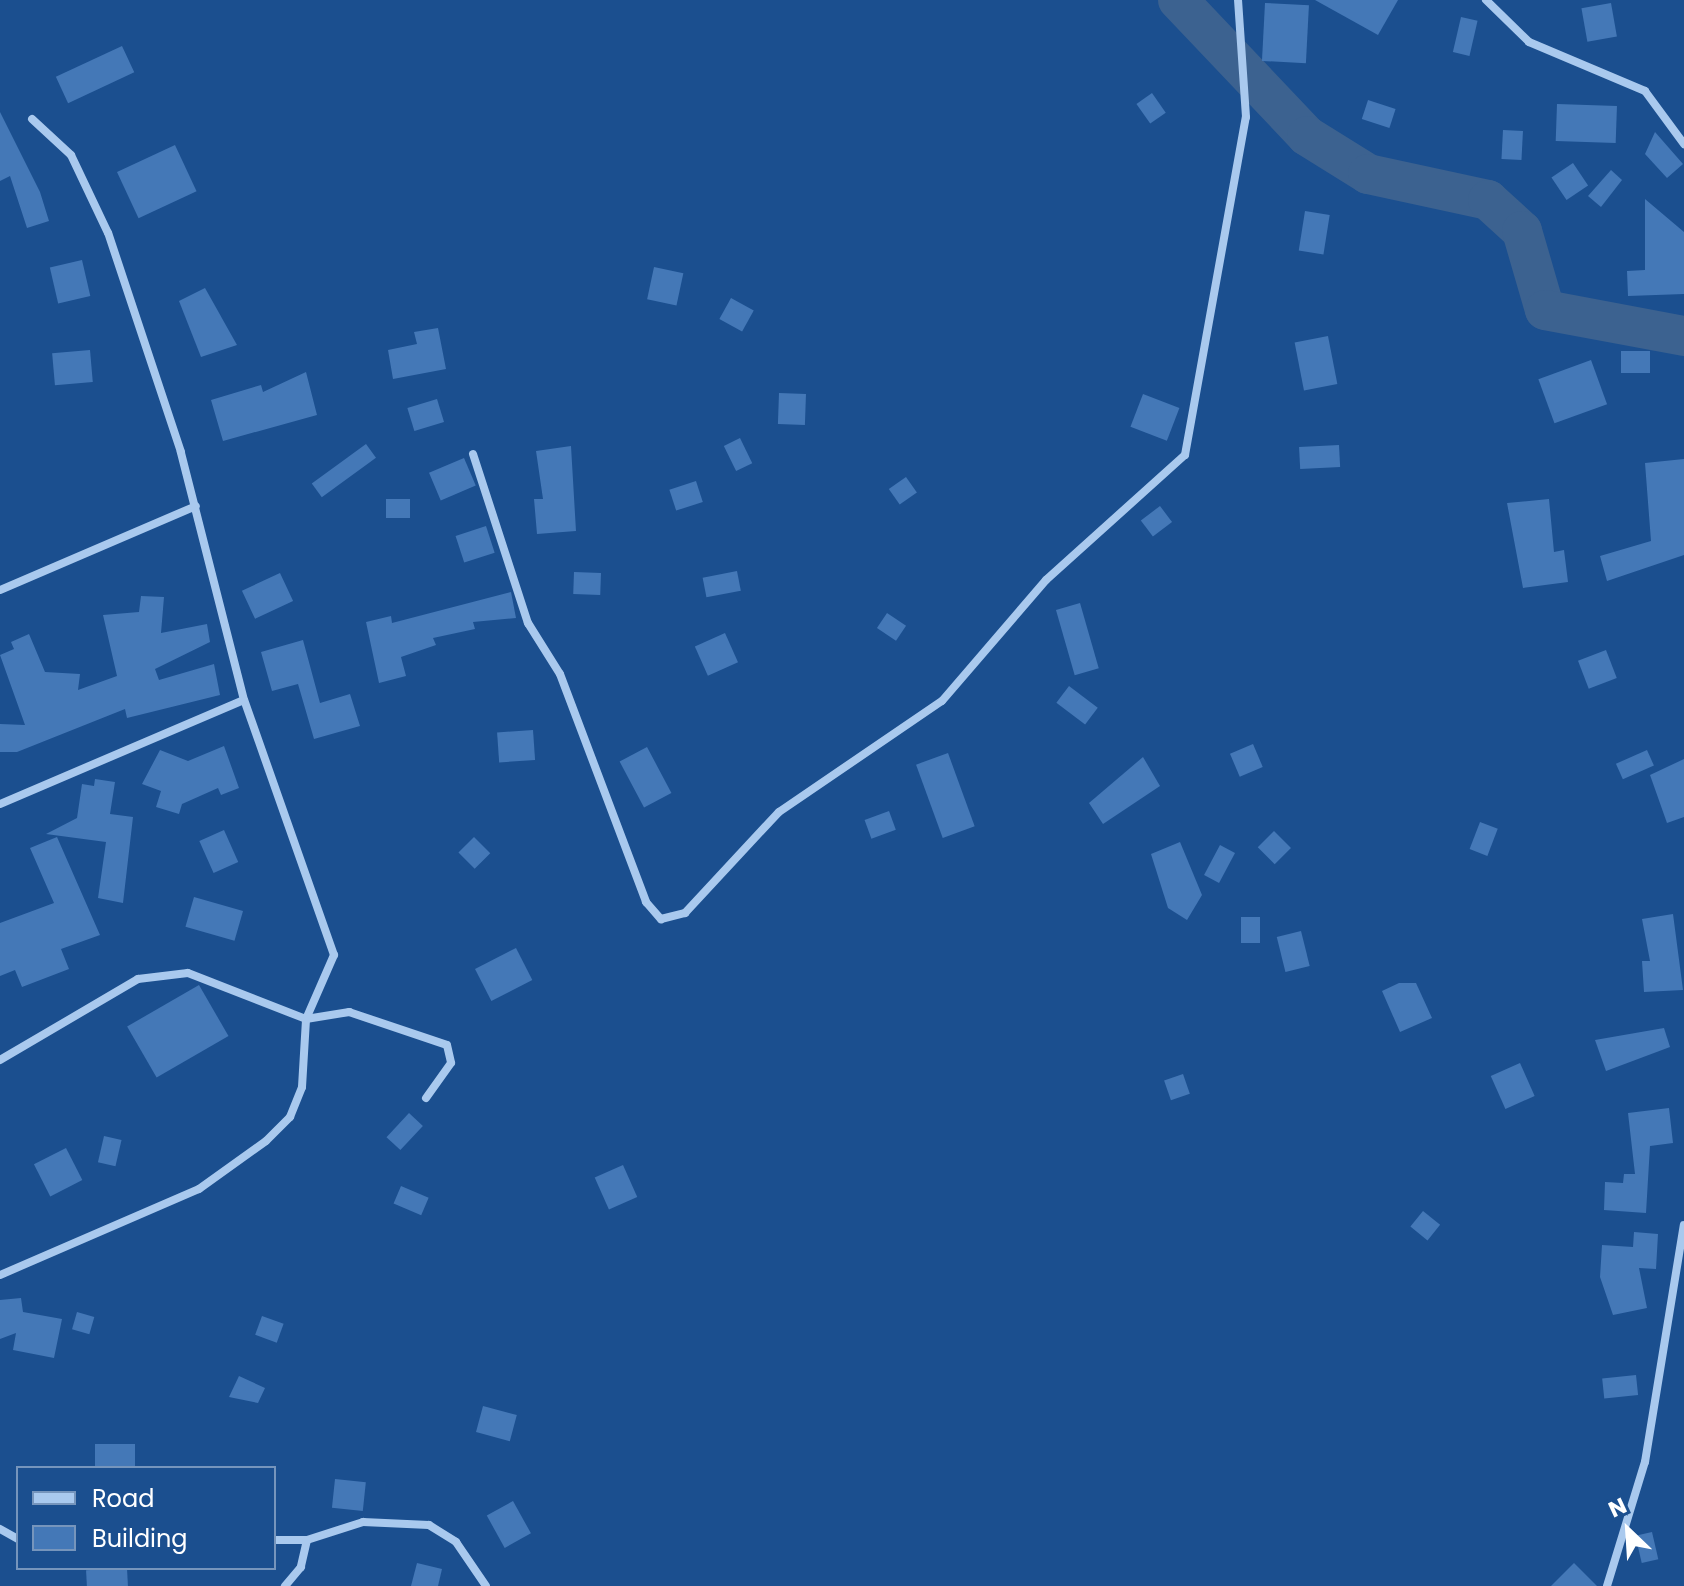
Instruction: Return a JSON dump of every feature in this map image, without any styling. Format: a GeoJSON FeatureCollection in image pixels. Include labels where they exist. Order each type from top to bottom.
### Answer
{"type":"FeatureCollection","features":[{"type":"Feature","properties":{"kind":"street"},"geometry":{"type":"LineString","coordinates":[[473,454],[528,623],[560,674],[646,902],[661,919],[685,913],[779,812],[942,701],[1046,580],[1185,455],[1246,117],[1238,0]]}},
{"type":"Feature","properties":{"kind":"street"},"geometry":{"type":"LineString","coordinates":[[1486,0],[1529,42],[1645,91],[1684,144]]}},
{"type":"Feature","properties":{"kind":"street"},"geometry":{"type":"LineString","coordinates":[[0,1275],[199,1189],[243,1162],[290,1117],[302,1087],[306,1019],[334,955],[329,926],[244,700],[196,506],[96,205],[71,155],[32,119]]}},
{"type":"Feature","properties":{"kind":"street"},"geometry":{"type":"LineString","coordinates":[[0,590],[196,506]]}},
{"type":"Feature","properties":{"kind":"street"},"geometry":{"type":"LineString","coordinates":[[0,804],[244,700]]}},
{"type":"Feature","properties":{"kind":"street"},"geometry":{"type":"LineString","coordinates":[[0,1060],[138,979],[188,973],[306,1019],[349,1012],[447,1045],[451,1063],[426,1098]]}},
{"type":"Feature","properties":{"kind":"street"},"geometry":{"type":"LineString","coordinates":[[1607,1586],[1645,1462],[1684,1225]]}},
{"type":"Feature","properties":{"kind":"street"},"geometry":{"type":"LineString","coordinates":[[276,1540],[307,1540],[363,1522],[429,1525],[456,1542],[486,1586]]}},
{"type":"Feature","properties":{"kind":"street"},"geometry":{"type":"LineString","coordinates":[[285,1586],[301,1567],[307,1540]]}},
{"type":"Feature","properties":{"kind":"building"},"geometry":{"type":"Polygon","coordinates":[[[1315,0],[1398,0],[1378,35],[1315,0]]]}},
{"type":"Feature","properties":{"kind":"building"},"geometry":{"type":"Polygon","coordinates":[[[1265,3],[1309,5],[1306,63],[1262,61],[1265,3]]]}},
{"type":"Feature","properties":{"kind":"building"},"geometry":{"type":"Polygon","coordinates":[[[1611,3],[1617,36],[1587,42],[1581,8],[1611,3]]]}},
{"type":"Feature","properties":{"kind":"building"},"geometry":{"type":"Polygon","coordinates":[[[1461,17],[1478,21],[1469,56],[1453,52],[1461,17]]]}},
{"type":"Feature","properties":{"kind":"building"},"geometry":{"type":"Polygon","coordinates":[[[122,46],[134,72],[68,103],[56,77],[122,46]]]}},
{"type":"Feature","properties":{"kind":"building"},"geometry":{"type":"Polygon","coordinates":[[[1152,93],[1166,113],[1150,124],[1136,104],[1152,93]]]}},
{"type":"Feature","properties":{"kind":"building"},"geometry":{"type":"Polygon","coordinates":[[[1368,100],[1396,109],[1389,128],[1362,119],[1368,100]]]}},
{"type":"Feature","properties":{"kind":"building"},"geometry":{"type":"Polygon","coordinates":[[[1557,104],[1617,106],[1616,143],[1556,141],[1557,104]]]}},
{"type":"Feature","properties":{"kind":"building"},"geometry":{"type":"Polygon","coordinates":[[[0,112],[40,192],[49,221],[27,228],[10,176],[0,181],[0,112]]]}},
{"type":"Feature","properties":{"kind":"building"},"geometry":{"type":"Polygon","coordinates":[[[1503,130],[1523,131],[1521,160],[1501,159],[1503,130]]]}},
{"type":"Feature","properties":{"kind":"building"},"geometry":{"type":"Polygon","coordinates":[[[1655,132],[1683,164],[1667,178],[1645,154],[1655,132]]]}},
{"type":"Feature","properties":{"kind":"building"},"geometry":{"type":"Polygon","coordinates":[[[175,145],[197,191],[139,218],[117,172],[175,145]]]}},
{"type":"Feature","properties":{"kind":"building"},"geometry":{"type":"Polygon","coordinates":[[[1573,163],[1588,185],[1567,200],[1551,178],[1573,163]]]}},
{"type":"Feature","properties":{"kind":"building"},"geometry":{"type":"Polygon","coordinates":[[[1611,170],[1622,180],[1601,207],[1588,196],[1611,170]]]}},
{"type":"Feature","properties":{"kind":"building"},"geometry":{"type":"Polygon","coordinates":[[[1645,199],[1684,232],[1684,294],[1628,296],[1627,271],[1645,270],[1645,199]]]}},
{"type":"Feature","properties":{"kind":"building"},"geometry":{"type":"Polygon","coordinates":[[[1305,211],[1330,215],[1323,254],[1299,251],[1305,211]]]}},
{"type":"Feature","properties":{"kind":"building"},"geometry":{"type":"Polygon","coordinates":[[[82,260],[90,296],[58,303],[50,267],[82,260]]]}},
{"type":"Feature","properties":{"kind":"building"},"geometry":{"type":"Polygon","coordinates":[[[654,267],[683,273],[676,306],[647,299],[654,267]]]}},
{"type":"Feature","properties":{"kind":"building"},"geometry":{"type":"Polygon","coordinates":[[[205,288],[237,345],[201,357],[179,301],[205,288]]]}},
{"type":"Feature","properties":{"kind":"building"},"geometry":{"type":"Polygon","coordinates":[[[731,298],[754,311],[742,332],[719,319],[731,298]]]}},
{"type":"Feature","properties":{"kind":"building"},"geometry":{"type":"Polygon","coordinates":[[[438,328],[446,369],[393,379],[388,350],[417,344],[414,332],[438,328]]]}},
{"type":"Feature","properties":{"kind":"building"},"geometry":{"type":"Polygon","coordinates":[[[1328,336],[1337,384],[1304,391],[1295,342],[1328,336]]]}},
{"type":"Feature","properties":{"kind":"building"},"geometry":{"type":"Polygon","coordinates":[[[90,350],[93,382],[55,385],[52,353],[90,350]]]}},
{"type":"Feature","properties":{"kind":"building"},"geometry":{"type":"Polygon","coordinates":[[[1621,351],[1650,351],[1650,373],[1621,373],[1621,351]]]}},
{"type":"Feature","properties":{"kind":"building"},"geometry":{"type":"Polygon","coordinates":[[[1591,360],[1607,404],[1554,423],[1538,379],[1591,360]]]}},
{"type":"Feature","properties":{"kind":"building"},"geometry":{"type":"Polygon","coordinates":[[[306,372],[317,415],[223,441],[211,400],[261,385],[263,392],[306,372]]]}},
{"type":"Feature","properties":{"kind":"building"},"geometry":{"type":"Polygon","coordinates":[[[779,393],[806,394],[805,425],[778,424],[779,393]]]}},
{"type":"Feature","properties":{"kind":"building"},"geometry":{"type":"Polygon","coordinates":[[[1143,394],[1179,408],[1167,441],[1130,427],[1143,394]]]}},
{"type":"Feature","properties":{"kind":"building"},"geometry":{"type":"Polygon","coordinates":[[[437,399],[444,422],[414,431],[407,408],[437,399]]]}},
{"type":"Feature","properties":{"kind":"building"},"geometry":{"type":"Polygon","coordinates":[[[740,438],[752,463],[736,471],[724,446],[740,438]]]}},
{"type":"Feature","properties":{"kind":"building"},"geometry":{"type":"Polygon","coordinates":[[[366,444],[376,458],[322,497],[312,483],[366,444]]]}},
{"type":"Feature","properties":{"kind":"building"},"geometry":{"type":"Polygon","coordinates":[[[1339,445],[1340,467],[1300,469],[1299,447],[1339,445]]]}},
{"type":"Feature","properties":{"kind":"building"},"geometry":{"type":"Polygon","coordinates":[[[571,446],[576,531],[537,534],[534,499],[543,499],[536,451],[571,446]]]}},
{"type":"Feature","properties":{"kind":"building"},"geometry":{"type":"Polygon","coordinates":[[[464,458],[476,486],[441,500],[429,473],[464,458]]]}},
{"type":"Feature","properties":{"kind":"building"},"geometry":{"type":"Polygon","coordinates":[[[1684,459],[1684,555],[1607,581],[1600,556],[1651,541],[1645,463],[1684,459]]]}},
{"type":"Feature","properties":{"kind":"building"},"geometry":{"type":"Polygon","coordinates":[[[906,477],[917,493],[900,505],[889,489],[906,477]]]}},
{"type":"Feature","properties":{"kind":"building"},"geometry":{"type":"Polygon","coordinates":[[[696,481],[703,502],[676,511],[669,490],[696,481]]]}},
{"type":"Feature","properties":{"kind":"building"},"geometry":{"type":"Polygon","coordinates":[[[386,499],[410,499],[410,518],[386,518],[386,499]]]}},
{"type":"Feature","properties":{"kind":"building"},"geometry":{"type":"Polygon","coordinates":[[[1549,499],[1554,552],[1564,550],[1568,582],[1523,588],[1507,503],[1549,499]]]}},
{"type":"Feature","properties":{"kind":"building"},"geometry":{"type":"Polygon","coordinates":[[[1160,506],[1172,522],[1153,536],[1141,520],[1160,506]]]}},
{"type":"Feature","properties":{"kind":"building"},"geometry":{"type":"Polygon","coordinates":[[[486,526],[495,553],[464,563],[456,536],[486,526]]]}},
{"type":"Feature","properties":{"kind":"building"},"geometry":{"type":"Polygon","coordinates":[[[737,571],[741,591],[706,597],[703,578],[737,571]]]}},
{"type":"Feature","properties":{"kind":"building"},"geometry":{"type":"Polygon","coordinates":[[[574,572],[601,573],[600,595],[573,594],[574,572]]]}},
{"type":"Feature","properties":{"kind":"building"},"geometry":{"type":"Polygon","coordinates":[[[280,573],[293,601],[255,619],[242,591],[280,573]]]}},
{"type":"Feature","properties":{"kind":"building"},"geometry":{"type":"Polygon","coordinates":[[[511,592],[516,618],[473,622],[475,629],[433,638],[436,645],[401,657],[406,676],[379,683],[366,622],[391,616],[392,623],[511,592]]]}},
{"type":"Feature","properties":{"kind":"building"},"geometry":{"type":"Polygon","coordinates":[[[141,596],[164,597],[161,633],[207,624],[210,642],[155,669],[159,680],[214,664],[220,695],[127,718],[125,709],[17,752],[0,752],[0,724],[25,725],[0,655],[14,649],[11,642],[29,634],[45,672],[80,674],[78,690],[117,676],[103,615],[139,612],[141,596]]]}},
{"type":"Feature","properties":{"kind":"building"},"geometry":{"type":"Polygon","coordinates":[[[1080,603],[1099,668],[1075,675],[1056,610],[1080,603]]]}},
{"type":"Feature","properties":{"kind":"building"},"geometry":{"type":"Polygon","coordinates":[[[887,613],[906,626],[896,641],[877,628],[887,613]]]}},
{"type":"Feature","properties":{"kind":"building"},"geometry":{"type":"Polygon","coordinates":[[[725,633],[738,662],[708,676],[695,646],[725,633]]]}},
{"type":"Feature","properties":{"kind":"building"},"geometry":{"type":"Polygon","coordinates":[[[303,640],[320,703],[350,694],[360,726],[314,739],[298,684],[272,691],[261,652],[303,640]]]}},
{"type":"Feature","properties":{"kind":"building"},"geometry":{"type":"Polygon","coordinates":[[[1606,650],[1617,678],[1589,689],[1578,661],[1606,650]]]}},
{"type":"Feature","properties":{"kind":"building"},"geometry":{"type":"Polygon","coordinates":[[[1069,686],[1098,708],[1085,724],[1056,703],[1069,686]]]}},
{"type":"Feature","properties":{"kind":"building"},"geometry":{"type":"Polygon","coordinates":[[[533,730],[535,760],[499,762],[497,733],[533,730]]]}},
{"type":"Feature","properties":{"kind":"building"},"geometry":{"type":"Polygon","coordinates":[[[1253,744],[1263,767],[1240,777],[1230,754],[1253,744]]]}},
{"type":"Feature","properties":{"kind":"building"},"geometry":{"type":"Polygon","coordinates":[[[224,746],[239,788],[221,795],[218,788],[182,804],[179,814],[156,807],[161,791],[142,784],[160,750],[188,761],[224,746]]]}},
{"type":"Feature","properties":{"kind":"building"},"geometry":{"type":"Polygon","coordinates":[[[647,747],[671,793],[644,807],[620,762],[647,747]]]}},
{"type":"Feature","properties":{"kind":"building"},"geometry":{"type":"Polygon","coordinates":[[[1647,750],[1654,766],[1623,779],[1616,764],[1647,750]]]}},
{"type":"Feature","properties":{"kind":"building"},"geometry":{"type":"Polygon","coordinates":[[[948,753],[975,826],[943,838],[916,765],[948,753]]]}},
{"type":"Feature","properties":{"kind":"building"},"geometry":{"type":"Polygon","coordinates":[[[1143,757],[1160,786],[1103,824],[1089,803],[1143,757]]]}},
{"type":"Feature","properties":{"kind":"building"},"geometry":{"type":"Polygon","coordinates":[[[1684,759],[1684,817],[1667,823],[1650,775],[1684,759]]]}},
{"type":"Feature","properties":{"kind":"building"},"geometry":{"type":"Polygon","coordinates":[[[95,779],[115,782],[110,814],[133,817],[123,903],[98,898],[106,842],[46,834],[77,818],[82,784],[94,786],[95,779]]]}},
{"type":"Feature","properties":{"kind":"building"},"geometry":{"type":"Polygon","coordinates":[[[889,811],[896,830],[871,839],[865,820],[889,811]]]}},
{"type":"Feature","properties":{"kind":"building"},"geometry":{"type":"Polygon","coordinates":[[[1480,822],[1498,829],[1487,856],[1470,849],[1480,822]]]}},
{"type":"Feature","properties":{"kind":"building"},"geometry":{"type":"Polygon","coordinates":[[[224,830],[238,862],[214,873],[199,841],[224,830]]]}},
{"type":"Feature","properties":{"kind":"building"},"geometry":{"type":"Polygon","coordinates":[[[1274,831],[1291,848],[1275,864],[1258,847],[1274,831]]]}},
{"type":"Feature","properties":{"kind":"building"},"geometry":{"type":"Polygon","coordinates":[[[57,837],[100,935],[61,949],[69,969],[22,987],[15,970],[0,976],[0,923],[54,903],[30,848],[57,837]]]}},
{"type":"Feature","properties":{"kind":"building"},"geometry":{"type":"Polygon","coordinates":[[[474,837],[490,853],[475,869],[458,853],[474,837]]]}},
{"type":"Feature","properties":{"kind":"building"},"geometry":{"type":"Polygon","coordinates":[[[1180,842],[1202,895],[1187,920],[1168,908],[1151,854],[1180,842]]]}},
{"type":"Feature","properties":{"kind":"building"},"geometry":{"type":"Polygon","coordinates":[[[1220,845],[1235,853],[1219,883],[1204,875],[1220,845]]]}},
{"type":"Feature","properties":{"kind":"building"},"geometry":{"type":"Polygon","coordinates":[[[194,897],[243,911],[234,941],[185,927],[194,897]]]}},
{"type":"Feature","properties":{"kind":"building"},"geometry":{"type":"Polygon","coordinates":[[[1673,914],[1683,990],[1644,992],[1642,961],[1650,961],[1642,919],[1673,914]]]}},
{"type":"Feature","properties":{"kind":"building"},"geometry":{"type":"Polygon","coordinates":[[[1241,917],[1260,917],[1260,943],[1241,943],[1241,917]]]}},
{"type":"Feature","properties":{"kind":"building"},"geometry":{"type":"Polygon","coordinates":[[[1301,931],[1310,966],[1285,972],[1277,937],[1301,931]]]}},
{"type":"Feature","properties":{"kind":"building"},"geometry":{"type":"Polygon","coordinates":[[[516,948],[532,980],[491,1001],[475,969],[516,948]]]}},
{"type":"Feature","properties":{"kind":"building"},"geometry":{"type":"Polygon","coordinates":[[[1399,983],[1416,983],[1432,1018],[1400,1032],[1382,991],[1399,983]]]}},
{"type":"Feature","properties":{"kind":"building"},"geometry":{"type":"Polygon","coordinates":[[[199,985],[228,1036],[157,1078],[127,1026],[199,985]]]}},
{"type":"Feature","properties":{"kind":"building"},"geometry":{"type":"Polygon","coordinates":[[[1664,1028],[1670,1047],[1606,1071],[1595,1040],[1664,1028]]]}},
{"type":"Feature","properties":{"kind":"building"},"geometry":{"type":"Polygon","coordinates":[[[1520,1063],[1535,1096],[1505,1109],[1491,1076],[1520,1063]]]}},
{"type":"Feature","properties":{"kind":"building"},"geometry":{"type":"Polygon","coordinates":[[[1183,1074],[1190,1094],[1171,1100],[1164,1081],[1183,1074]]]}},
{"type":"Feature","properties":{"kind":"building"},"geometry":{"type":"Polygon","coordinates":[[[1669,1108],[1673,1143],[1650,1146],[1646,1213],[1604,1210],[1605,1182],[1623,1183],[1624,1174],[1635,1174],[1628,1113],[1669,1108]]]}},
{"type":"Feature","properties":{"kind":"building"},"geometry":{"type":"Polygon","coordinates":[[[409,1113],[423,1126],[400,1150],[386,1137],[409,1113]]]}},
{"type":"Feature","properties":{"kind":"building"},"geometry":{"type":"Polygon","coordinates":[[[104,1136],[122,1140],[115,1166],[98,1162],[104,1136]]]}},
{"type":"Feature","properties":{"kind":"building"},"geometry":{"type":"Polygon","coordinates":[[[66,1148],[82,1180],[50,1196],[34,1164],[66,1148]]]}},
{"type":"Feature","properties":{"kind":"building"},"geometry":{"type":"Polygon","coordinates":[[[623,1165],[637,1197],[609,1210],[595,1178],[623,1165]]]}},
{"type":"Feature","properties":{"kind":"building"},"geometry":{"type":"Polygon","coordinates":[[[401,1186],[429,1198],[421,1215],[394,1203],[401,1186]]]}},
{"type":"Feature","properties":{"kind":"building"},"geometry":{"type":"Polygon","coordinates":[[[1423,1211],[1440,1225],[1428,1240],[1410,1227],[1423,1211]]]}},
{"type":"Feature","properties":{"kind":"building"},"geometry":{"type":"Polygon","coordinates":[[[1634,1232],[1658,1234],[1656,1269],[1639,1268],[1647,1308],[1613,1315],[1600,1277],[1602,1245],[1633,1247],[1634,1232]]]}},
{"type":"Feature","properties":{"kind":"building"},"geometry":{"type":"Polygon","coordinates":[[[21,1298],[23,1312],[62,1319],[54,1358],[13,1350],[16,1333],[0,1339],[0,1300],[21,1298]]]}},
{"type":"Feature","properties":{"kind":"building"},"geometry":{"type":"Polygon","coordinates":[[[77,1312],[94,1317],[89,1334],[72,1329],[77,1312]]]}},
{"type":"Feature","properties":{"kind":"building"},"geometry":{"type":"Polygon","coordinates":[[[262,1316],[284,1324],[277,1343],[255,1335],[262,1316]]]}},
{"type":"Feature","properties":{"kind":"building"},"geometry":{"type":"Polygon","coordinates":[[[1636,1375],[1638,1395],[1604,1398],[1602,1379],[1636,1375]]]}},
{"type":"Feature","properties":{"kind":"building"},"geometry":{"type":"Polygon","coordinates":[[[239,1376],[265,1388],[258,1403],[229,1397],[239,1376]]]}},
{"type":"Feature","properties":{"kind":"building"},"geometry":{"type":"Polygon","coordinates":[[[483,1406],[517,1415],[510,1441],[476,1432],[483,1406]]]}},
{"type":"Feature","properties":{"kind":"building"},"geometry":{"type":"Polygon","coordinates":[[[95,1444],[135,1444],[135,1466],[95,1466],[95,1444]]]}},
{"type":"Feature","properties":{"kind":"building"},"geometry":{"type":"Polygon","coordinates":[[[335,1479],[366,1482],[363,1511],[332,1508],[335,1479]]]}},
{"type":"Feature","properties":{"kind":"building"},"geometry":{"type":"Polygon","coordinates":[[[513,1501],[531,1533],[505,1548],[487,1516],[513,1501]]]}},
{"type":"Feature","properties":{"kind":"building"},"geometry":{"type":"Polygon","coordinates":[[[1652,1532],[1658,1559],[1642,1563],[1635,1536],[1652,1532]]]}},
{"type":"Feature","properties":{"kind":"building"},"geometry":{"type":"Polygon","coordinates":[[[417,1563],[442,1569],[438,1586],[411,1586],[417,1563]]]}},
{"type":"Feature","properties":{"kind":"building"},"geometry":{"type":"Polygon","coordinates":[[[1574,1563],[1597,1586],[1551,1586],[1574,1563]]]}},
{"type":"Feature","properties":{"kind":"building"},"geometry":{"type":"Polygon","coordinates":[[[86,1570],[127,1570],[128,1586],[87,1586],[86,1570]]]}},
{"type":"Feature","properties":{"kind":"waterway"},"geometry":{"type":"LineString","coordinates":[[1178,0],[1307,136],[1368,174],[1488,200],[1522,231],[1545,310],[1684,336]]}}]}
